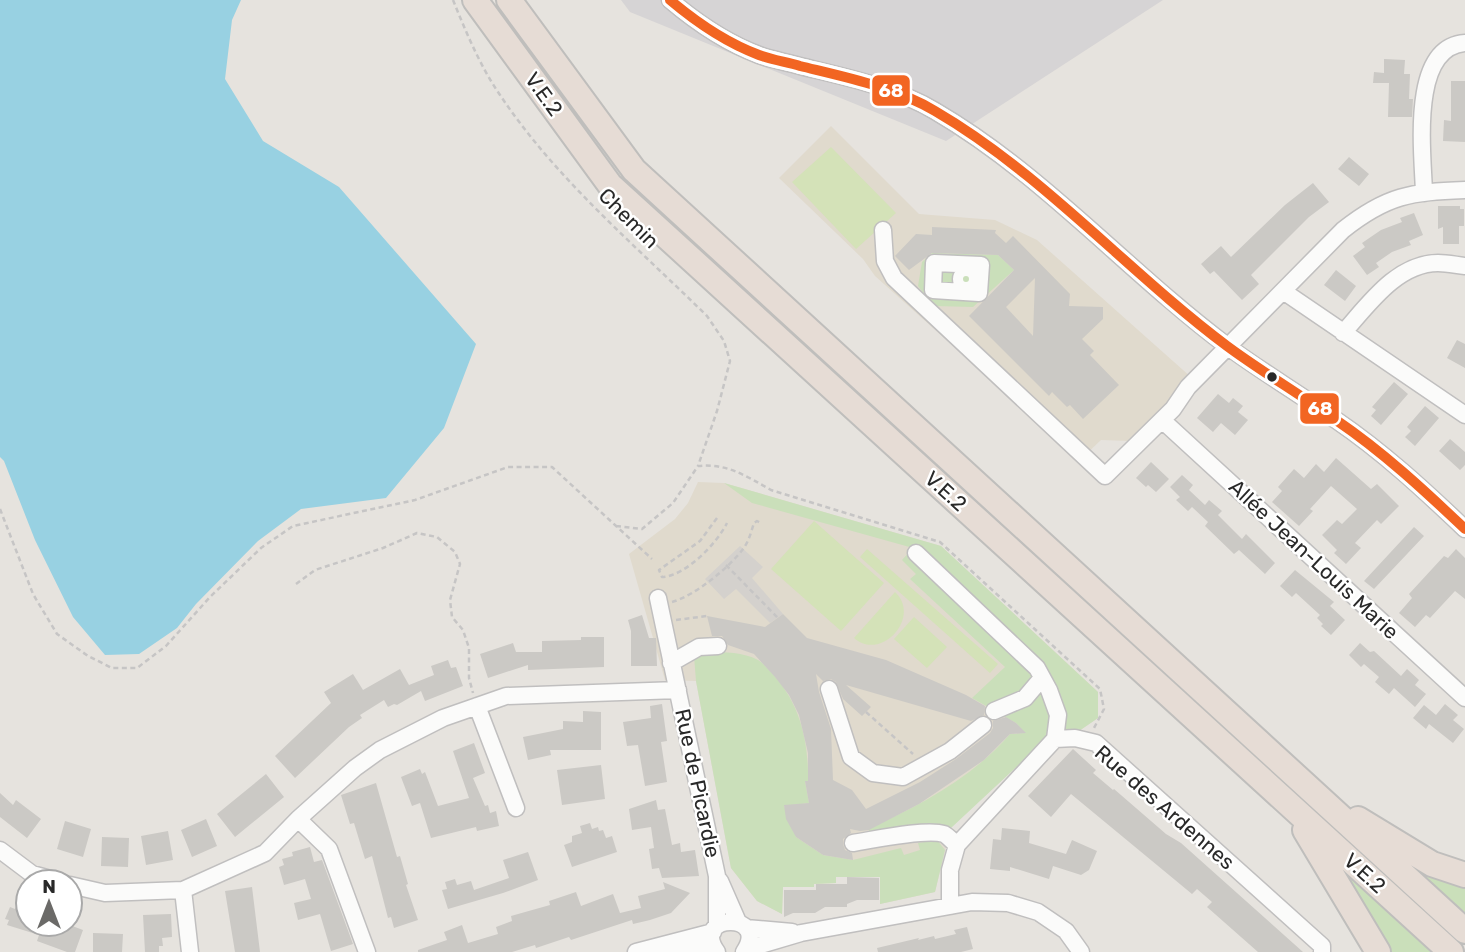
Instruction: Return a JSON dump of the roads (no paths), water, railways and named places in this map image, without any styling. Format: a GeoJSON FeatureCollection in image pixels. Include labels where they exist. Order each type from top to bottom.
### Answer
{"type":"FeatureCollection","features":[{"type":"Feature","properties":{"kind":"highway","name":"V.E.2"},"geometry":{"type":"LineString","coordinates":[[475,0],[610,185],[1451,952]]}},
{"type":"Feature","properties":{"kind":"highway","name":"V.E.2"},"geometry":{"type":"LineString","coordinates":[[509,0],[634,170],[1465,930]]}},
{"type":"Feature","properties":{"kind":"highway"},"geometry":{"type":"LineString","coordinates":[[1306,786],[1432,864],[1465,875]]}},
{"type":"Feature","properties":{"kind":"highway"},"geometry":{"type":"LineString","coordinates":[[1288,803],[1378,952]]}},
{"type":"Feature","properties":{"kind":"street"},"geometry":{"type":"LineString","coordinates":[[670,0],[718,34],[760,55],[865,83],[906,97],[932,108],[961,126],[1035,182],[1136,272],[1228,346],[1379,452],[1465,529]]}},
{"type":"Feature","properties":{"kind":"street"},"geometry":{"type":"LineString","coordinates":[[1424,193],[1423,117],[1427,77],[1437,57],[1454,44],[1465,43]]}},
{"type":"Feature","properties":{"kind":"street"},"geometry":{"type":"LineString","coordinates":[[883,230],[884,261],[894,278],[1105,476],[1162,420],[1188,387],[1343,230],[1362,215],[1404,195],[1465,190]]}},
{"type":"Feature","properties":{"kind":"street"},"geometry":{"type":"LineString","coordinates":[[1343,333],[1381,291],[1407,270],[1436,263],[1465,266]]}},
{"type":"Feature","properties":{"kind":"street"},"geometry":{"type":"LineString","coordinates":[[1283,291],[1465,415]]}},
{"type":"Feature","properties":{"kind":"street","name":"Allée Jean-Louis Marie"},"geometry":{"type":"LineString","coordinates":[[1162,420],[1465,698]]}},
{"type":"Feature","properties":{"kind":"street"},"geometry":{"type":"LineString","coordinates":[[916,553],[1029,660],[1042,678],[1058,716],[1055,739],[957,845],[950,870],[950,906]]}},
{"type":"Feature","properties":{"kind":"street","name":"Rue de Picardie"},"geometry":{"type":"LineString","coordinates":[[663,601],[671,663],[717,876],[712,944],[716,951]]}},
{"type":"Feature","properties":{"kind":"street"},"geometry":{"type":"LineString","coordinates":[[671,663],[699,647],[718,646]]}},
{"type":"Feature","properties":{"kind":"street"},"geometry":{"type":"LineString","coordinates":[[993,711],[1025,698],[1042,678]]}},
{"type":"Feature","properties":{"kind":"street"},"geometry":{"type":"LineString","coordinates":[[84,888],[106,893],[183,890],[265,853],[298,819],[355,768],[380,750],[443,718],[506,696],[678,690]]}},
{"type":"Feature","properties":{"kind":"street"},"geometry":{"type":"LineString","coordinates":[[829,690],[851,757],[873,773],[903,777],[950,751],[983,725]]}},
{"type":"Feature","properties":{"kind":"street"},"geometry":{"type":"LineString","coordinates":[[477,706],[516,808]]}},
{"type":"Feature","properties":{"kind":"street","name":"Rue des Ardennes"},"geometry":{"type":"LineString","coordinates":[[1055,739],[1075,738],[1096,743],[1322,946],[1322,952]]}},
{"type":"Feature","properties":{"kind":"street"},"geometry":{"type":"LineString","coordinates":[[298,819],[329,849],[367,952]]}},
{"type":"Feature","properties":{"kind":"street"},"geometry":{"type":"LineString","coordinates":[[853,844],[899,835],[944,834],[957,845]]}},
{"type":"Feature","properties":{"kind":"street"},"geometry":{"type":"LineString","coordinates":[[0,850],[24,868]]}},
{"type":"Feature","properties":{"kind":"street","name":"Rue de Picardie"},"geometry":{"type":"LineString","coordinates":[[717,876],[742,925]]}},
{"type":"Feature","properties":{"kind":"street"},"geometry":{"type":"LineString","coordinates":[[183,890],[190,952]]}},
{"type":"Feature","properties":{"kind":"street"},"geometry":{"type":"LineString","coordinates":[[746,950],[801,933],[972,902],[1007,903],[1038,912],[1066,932],[1081,952]]}},
{"type":"Feature","properties":{"kind":"street"},"geometry":{"type":"LineString","coordinates":[[636,952],[715,929],[729,920],[742,925],[801,933]]}},
{"type":"Feature","properties":{"kind":"street"},"geometry":{"type":"LineString","coordinates":[[742,925],[750,938],[746,950]]}},
{"type":"Feature","properties":{"kind":"street"},"geometry":{"type":"LineString","coordinates":[[667,945],[716,951]]}},
{"type":"Feature","properties":{"kind":"water"},"geometry":{"type":"Polygon","coordinates":[[[0,0],[241,0],[232,20],[225,79],[263,141],[339,187],[476,344],[444,428],[386,498],[301,509],[258,541],[196,604],[177,628],[139,654],[105,655],[73,617],[35,540],[4,461],[0,457],[0,0]]]}}]}
